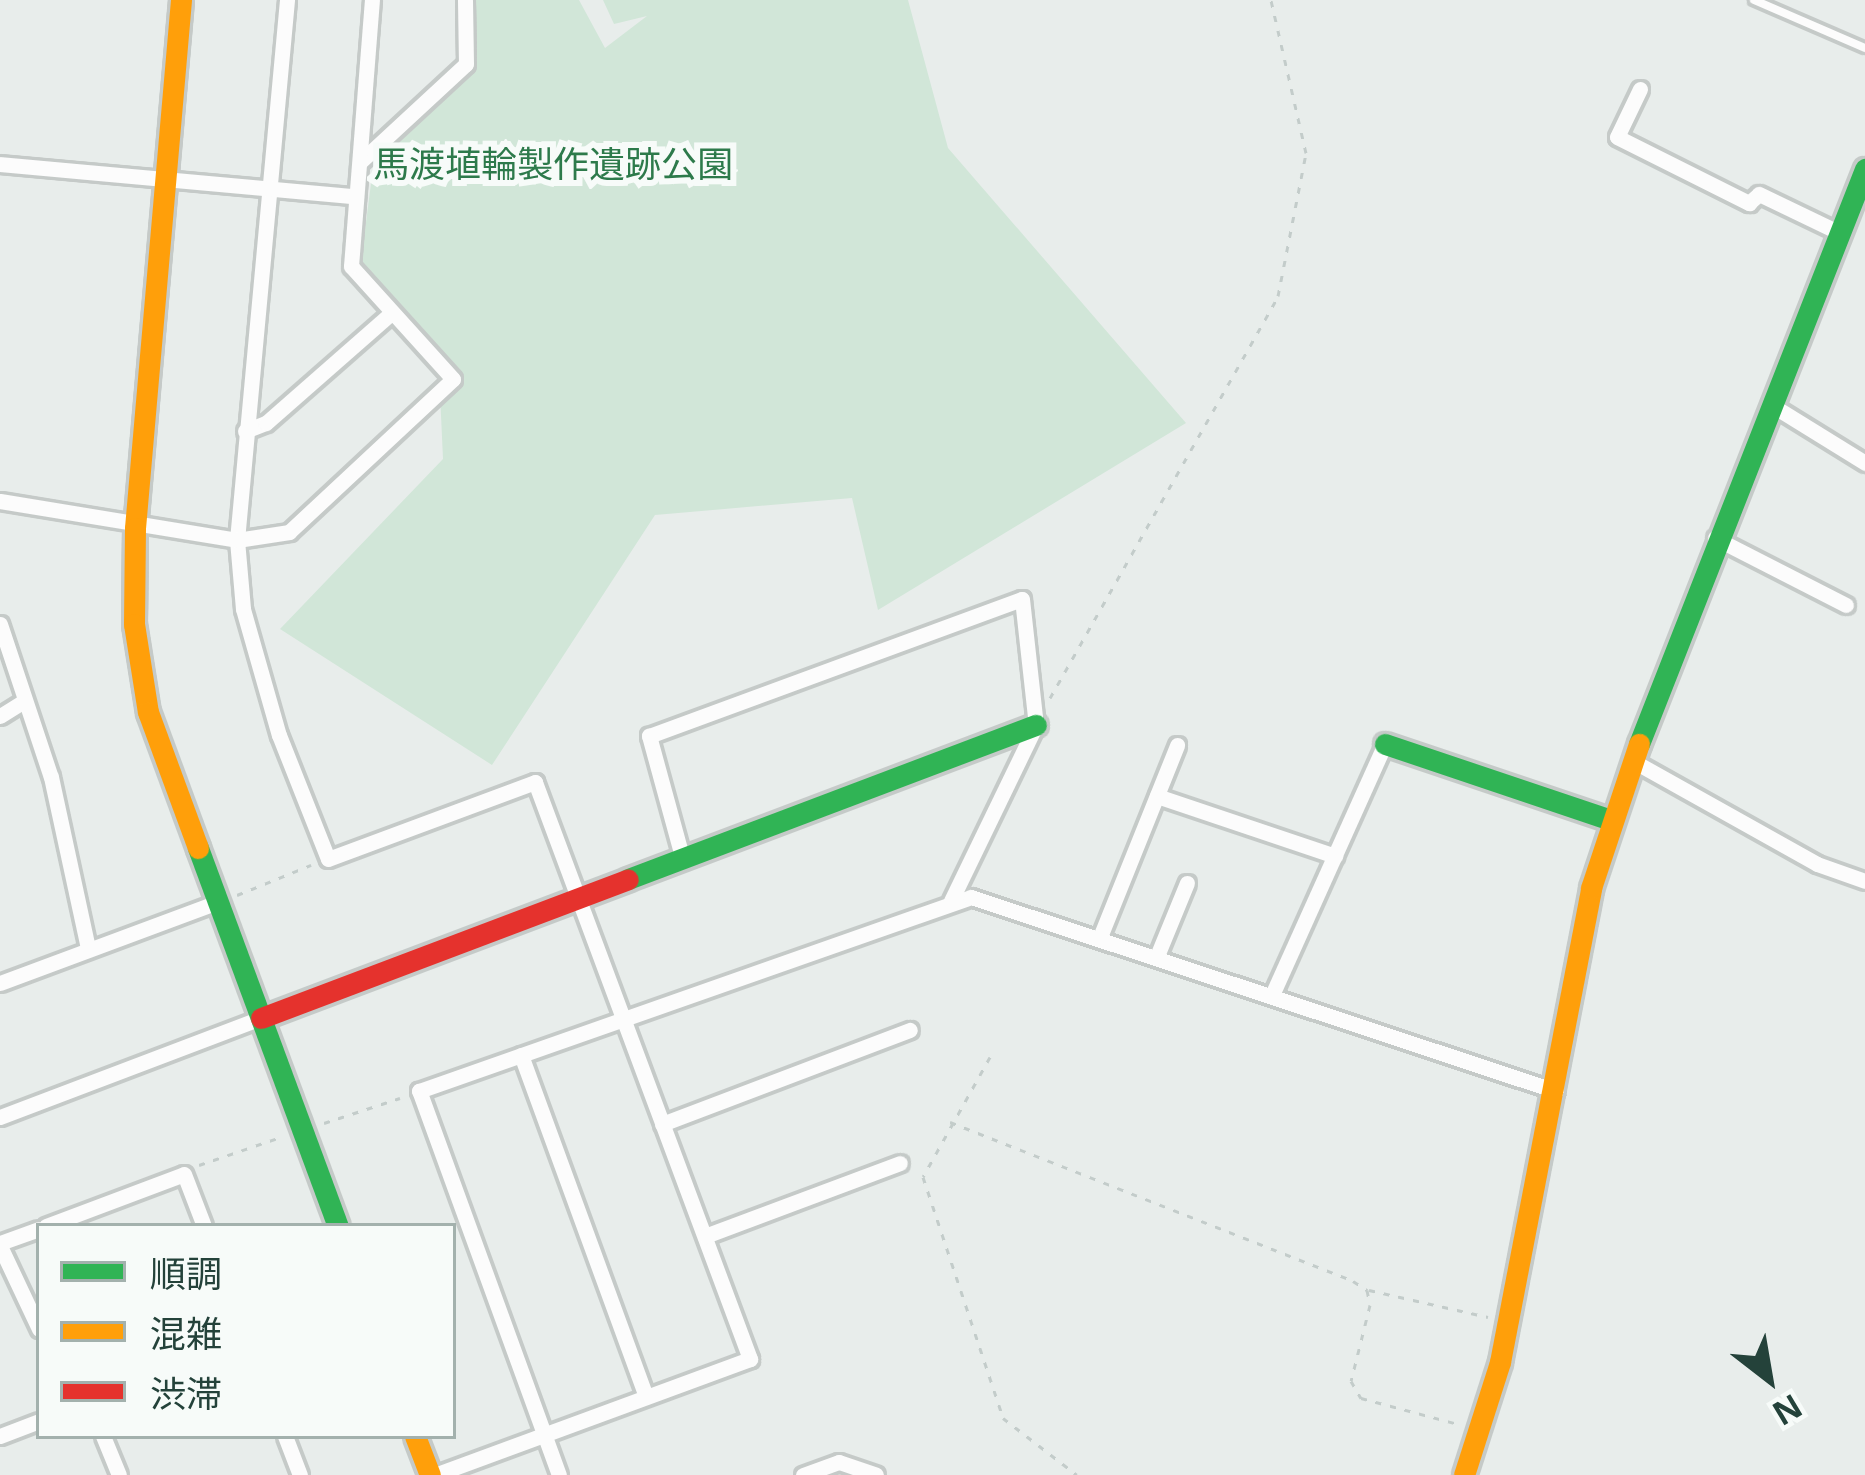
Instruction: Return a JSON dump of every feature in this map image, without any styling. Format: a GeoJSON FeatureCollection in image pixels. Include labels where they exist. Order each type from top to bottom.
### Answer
{"type":"FeatureCollection","features":[{"type":"Feature","properties":{"kind":"street"},"geometry":{"type":"LineString","coordinates":[[181,0],[135,528],[134,624],[148,712],[337,1223]]}},
{"type":"Feature","properties":{"kind":"street"},"geometry":{"type":"LineString","coordinates":[[287,0],[237,539],[243,609],[263,688],[328,859],[536,782],[750,1359],[432,1475],[416,1439]]}},
{"type":"Feature","properties":{"kind":"street"},"geometry":{"type":"LineString","coordinates":[[0,501],[135,528],[237,539],[289,532],[453,380],[351,266],[372,0]]}},
{"type":"Feature","properties":{"kind":"street"},"geometry":{"type":"LineString","coordinates":[[360,163],[466,64],[465,0]]}},
{"type":"Feature","properties":{"kind":"street"},"geometry":{"type":"LineString","coordinates":[[1640,89],[1617,137],[1749,203],[1759,194],[1840,233]]}},
{"type":"Feature","properties":{"kind":"street"},"geometry":{"type":"LineString","coordinates":[[0,164],[356,196]]}},
{"type":"Feature","properties":{"kind":"street"},"geometry":{"type":"LineString","coordinates":[[1464,1475],[1507,1324],[1556,1091],[1591,888],[1611,820],[1715,537],[1840,233],[1858,211],[1865,169]]}},
{"type":"Feature","properties":{"kind":"street"},"geometry":{"type":"LineString","coordinates":[[245,431],[266,423],[392,313]]}},
{"type":"Feature","properties":{"kind":"street"},"geometry":{"type":"LineString","coordinates":[[1770,404],[1865,463]]}},
{"type":"Feature","properties":{"kind":"street"},"geometry":{"type":"LineString","coordinates":[[1715,537],[1846,605]]}},
{"type":"Feature","properties":{"kind":"street"},"geometry":{"type":"LineString","coordinates":[[683,860],[649,736],[1022,598],[1036,724],[951,901]]}},
{"type":"Feature","properties":{"kind":"street"},"geometry":{"type":"LineString","coordinates":[[0,624],[21,703],[51,777],[88,948]]}},
{"type":"Feature","properties":{"kind":"street"},"geometry":{"type":"LineString","coordinates":[[0,716],[21,703]]}},
{"type":"Feature","properties":{"kind":"street"},"geometry":{"type":"LineString","coordinates":[[0,1117],[1036,724]]}},
{"type":"Feature","properties":{"kind":"street"},"geometry":{"type":"LineString","coordinates":[[1272,995],[1385,744],[1611,820]]}},
{"type":"Feature","properties":{"kind":"street"},"geometry":{"type":"LineString","coordinates":[[1100,937],[1177,745]]}},
{"type":"Feature","properties":{"kind":"street"},"geometry":{"type":"LineString","coordinates":[[1633,761],[1817,863],[1865,881]]}},
{"type":"Feature","properties":{"kind":"street"},"geometry":{"type":"LineString","coordinates":[[1156,796],[1335,856]]}},
{"type":"Feature","properties":{"kind":"street"},"geometry":{"type":"LineString","coordinates":[[1157,956],[1187,883]]}},
{"type":"Feature","properties":{"kind":"street"},"geometry":{"type":"LineString","coordinates":[[560,1475],[419,1091],[971,897],[1556,1091]]}},
{"type":"Feature","properties":{"kind":"street"},"geometry":{"type":"LineString","coordinates":[[0,983],[218,902]]}},
{"type":"Feature","properties":{"kind":"street"},"geometry":{"type":"LineString","coordinates":[[662,1124],[910,1030]]}},
{"type":"Feature","properties":{"kind":"street"},"geometry":{"type":"LineString","coordinates":[[521,1055],[646,1396]]}},
{"type":"Feature","properties":{"kind":"street"},"geometry":{"type":"LineString","coordinates":[[704,1236],[900,1163]]}},
{"type":"Feature","properties":{"kind":"street"},"geometry":{"type":"LineString","coordinates":[[54,1223],[184,1174],[203,1223]]}},
{"type":"Feature","properties":{"kind":"street"},"geometry":{"type":"LineString","coordinates":[[36,1230],[0,1245],[36,1323]]}},
{"type":"Feature","properties":{"kind":"street"},"geometry":{"type":"LineString","coordinates":[[0,1436],[36,1422]]}},
{"type":"Feature","properties":{"kind":"street"},"geometry":{"type":"LineString","coordinates":[[104,1439],[119,1475]]}},
{"type":"Feature","properties":{"kind":"street"},"geometry":{"type":"LineString","coordinates":[[286,1439],[300,1475]]}},
{"type":"Feature","properties":{"kind":"street"},"geometry":{"type":"LineString","coordinates":[[803,1475],[839,1462],[870,1474]]}},
{"type":"Feature","properties":{"kind":"lane"},"geometry":{"type":"LineString","coordinates":[[1754,0],[1865,48]]}},
{"type":"Feature","properties":{"kind":"path"},"geometry":{"type":"LineString","coordinates":[[1036,724],[1278,296],[1306,153],[1271,0]]}},
{"type":"Feature","properties":{"kind":"path"},"geometry":{"type":"LineString","coordinates":[[218,902],[328,859]]}},
{"type":"Feature","properties":{"kind":"path"},"geometry":{"type":"LineString","coordinates":[[990,1057],[923,1177],[992,1395],[1026,1440],[1077,1475]]}},
{"type":"Feature","properties":{"kind":"path"},"geometry":{"type":"LineString","coordinates":[[184,1174],[419,1091]]}},
{"type":"Feature","properties":{"kind":"path"},"geometry":{"type":"LineString","coordinates":[[950,1122],[1366,1290],[1507,1324]]}},
{"type":"Feature","properties":{"kind":"path"},"geometry":{"type":"LineString","coordinates":[[1366,1290],[1351,1381],[1361,1399],[1479,1429]]}},
{"type":"Feature","properties":{"kind":"green space","name":"馬渡埴輪製作遺跡公園"},"geometry":{"type":"Polygon","coordinates":[[[473,0],[579,0],[605,48],[647,16],[614,24],[603,0],[908,0],[948,148],[1186,423],[878,610],[852,498],[655,515],[492,765],[280,629],[443,459],[438,350],[361,261],[373,168],[476,67],[473,0]]]}},
{"type":"Feature","properties":{"kind":"traffic: fast"},"geometry":{"type":"LineString","coordinates":[[1639,744],[1865,169]]}},
{"type":"Feature","properties":{"kind":"traffic: fast"},"geometry":{"type":"LineString","coordinates":[[628,879],[1036,725]]}},
{"type":"Feature","properties":{"kind":"traffic: fast"},"geometry":{"type":"LineString","coordinates":[[1385,744],[1611,820]]}},
{"type":"Feature","properties":{"kind":"traffic: fast"},"geometry":{"type":"LineString","coordinates":[[198,848],[337,1223]]}},
{"type":"Feature","properties":{"kind":"traffic: slow"},"geometry":{"type":"LineString","coordinates":[[181,0],[135,528],[134,624],[148,712],[198,848]]}},
{"type":"Feature","properties":{"kind":"traffic: slow"},"geometry":{"type":"LineString","coordinates":[[1464,1475],[1500,1362],[1591,888],[1639,744]]}},
{"type":"Feature","properties":{"kind":"traffic: slow"},"geometry":{"type":"LineString","coordinates":[[416,1439],[430,1475]]}},
{"type":"Feature","properties":{"kind":"traffic: jam"},"geometry":{"type":"LineString","coordinates":[[261,1018],[628,879]]}}]}
